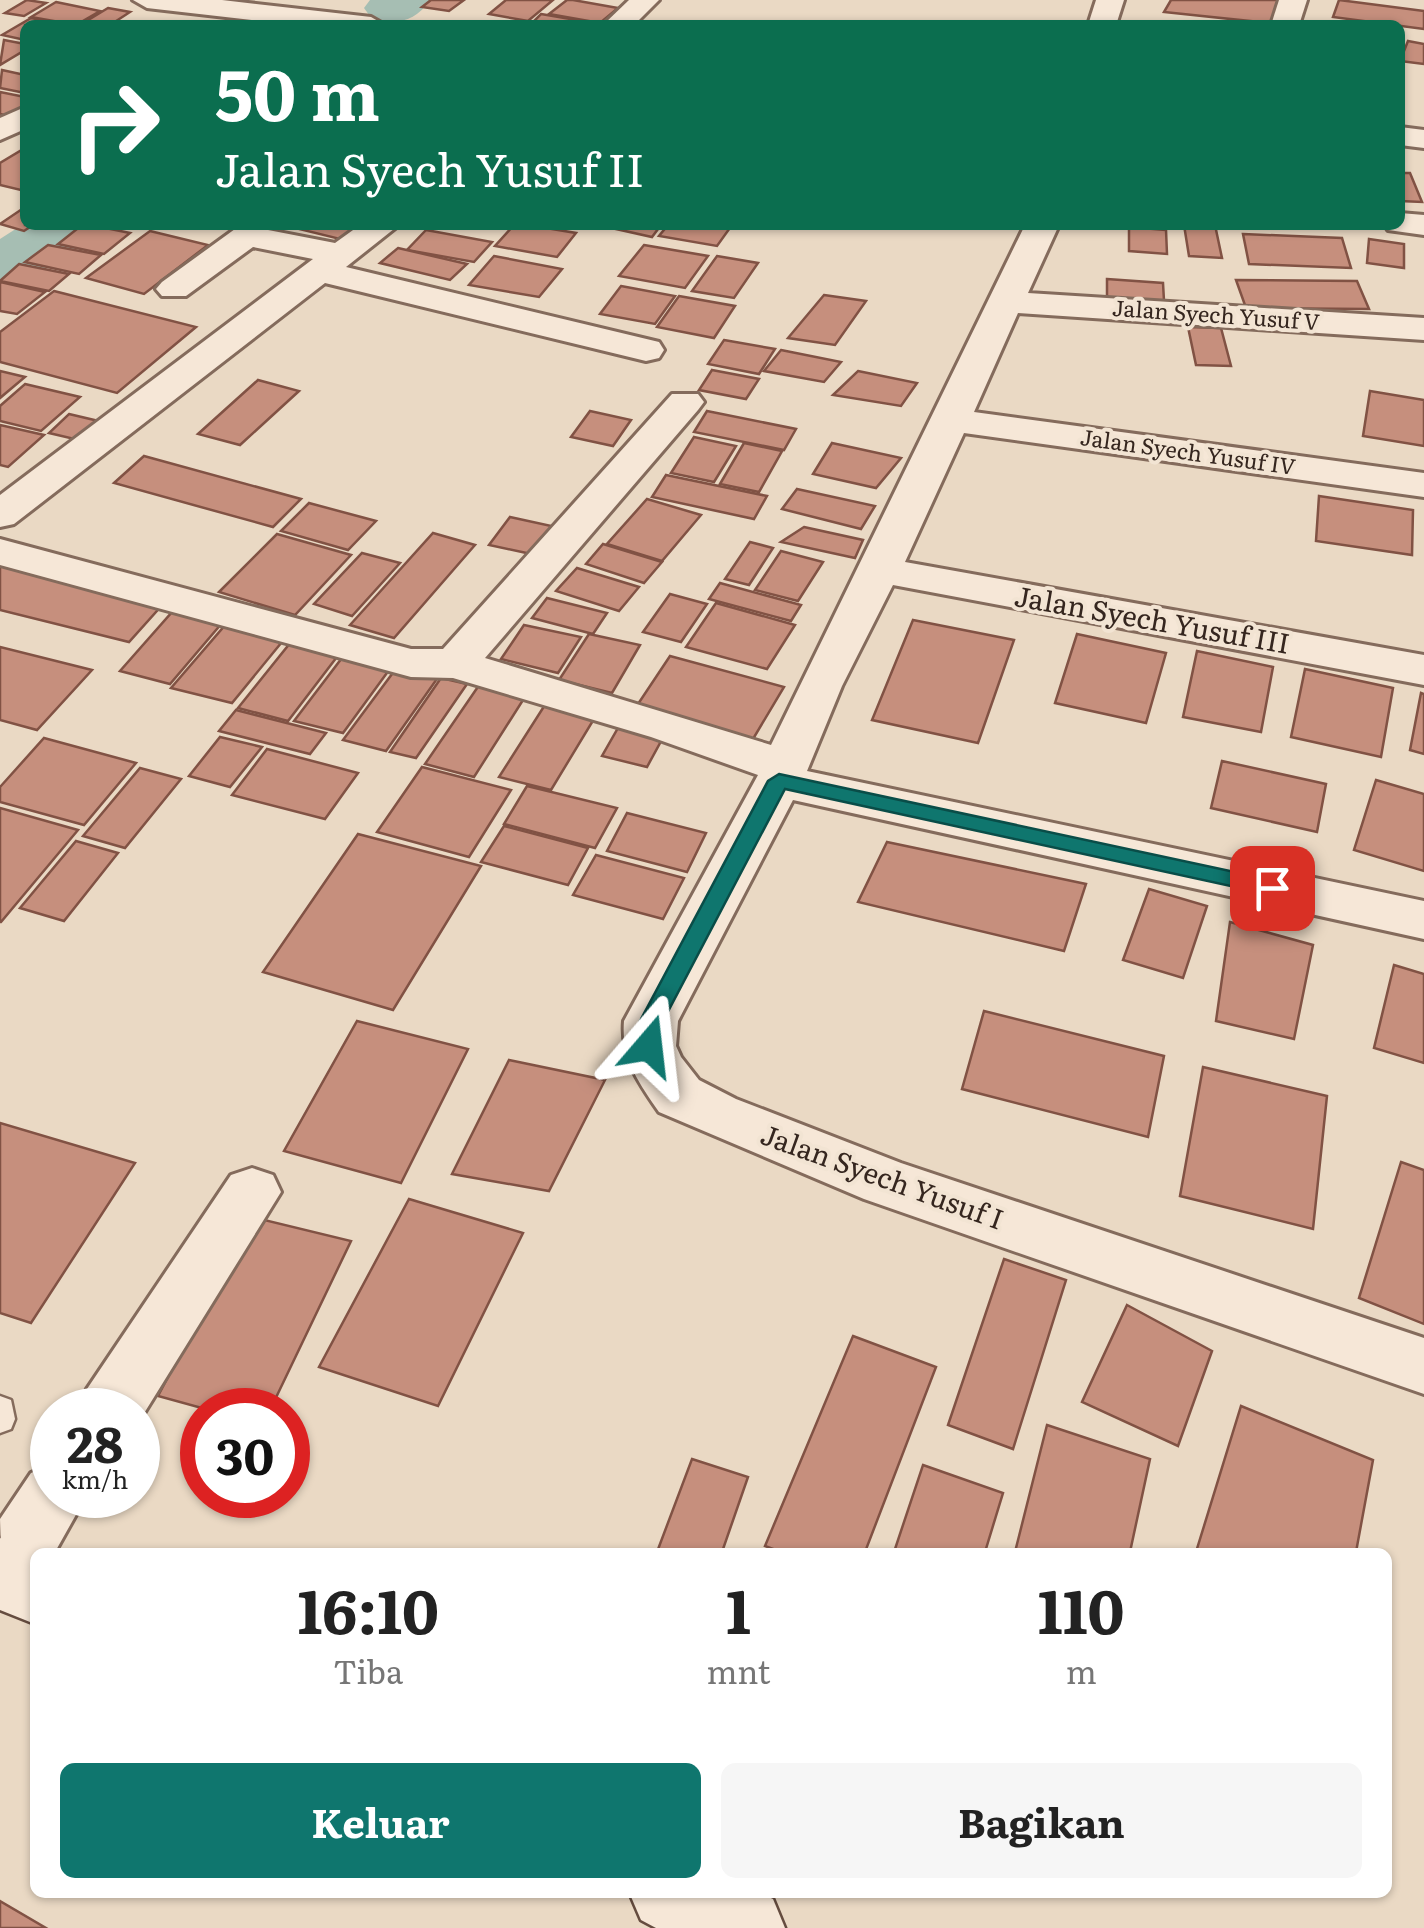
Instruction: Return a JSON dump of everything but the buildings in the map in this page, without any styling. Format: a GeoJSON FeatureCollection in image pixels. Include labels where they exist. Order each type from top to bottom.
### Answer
{"type":"FeatureCollection","features":[{"type":"Feature","properties":{"kind":"street"},"geometry":{"type":"LineString","coordinates":[[147,0],[328,20]]}},
{"type":"Feature","properties":{"kind":"street"},"geometry":{"type":"LineString","coordinates":[[622,20],[644,0]]}},
{"type":"Feature","properties":{"kind":"street"},"geometry":{"type":"LineString","coordinates":[[168,20],[194,3]]}},
{"type":"Feature","properties":{"kind":"street"},"geometry":{"type":"LineString","coordinates":[[174,289],[254,230],[332,264],[646,350]]}},
{"type":"Feature","properties":{"kind":"street"},"geometry":{"type":"LineString","coordinates":[[0,516],[222,342],[376,230]]}},
{"type":"Feature","properties":{"kind":"street","name":"Jalan Syech Yusuf I"},"geometry":{"type":"LineString","coordinates":[[1040,230],[880,570],[819,686],[782,774],[652,1021],[649,1046],[679,1096],[885,1182],[1424,1366]]}},
{"type":"Feature","properties":{"kind":"street","name":"Jalan Syech Yusuf V"},"geometry":{"type":"LineString","coordinates":[[1008,302],[1424,330]]}},
{"type":"Feature","properties":{"kind":"street"},"geometry":{"type":"LineString","coordinates":[[455,664],[685,402]]}},
{"type":"Feature","properties":{"kind":"street","name":"Jalan Syech Yusuf IV"},"geometry":{"type":"LineString","coordinates":[[952,420],[1424,485]]}},
{"type":"Feature","properties":{"kind":"street"},"geometry":{"type":"LineString","coordinates":[[0,552],[412,663],[455,664],[684,731],[782,774],[1424,920]]}},
{"type":"Feature","properties":{"kind":"street","name":"Jalan Syech Yusuf III"},"geometry":{"type":"LineString","coordinates":[[880,570],[1424,670]]}},
{"type":"Feature","properties":{"kind":"street"},"geometry":{"type":"LineString","coordinates":[[124,1388],[252,1192]]}},
{"type":"Feature","properties":{"kind":"street"},"geometry":{"type":"LineString","coordinates":[[13,1579],[43,1518]]}},
{"type":"Feature","properties":{"kind":"street"},"geometry":{"type":"LineString","coordinates":[[682,1898],[744,1928]]}},
{"type":"Feature","properties":{"kind":"lane"},"geometry":{"type":"LineString","coordinates":[[0,1410],[0,1419]]}},
{"type":"Feature","properties":{"kind":"waterway"},"geometry":{"type":"LineString","coordinates":[[391,8],[404,0]]}},
{"type":"Feature","properties":{"kind":"waterway"},"geometry":{"type":"LineString","coordinates":[[0,268],[57,230]]}},
{"type":"Feature","properties":{"kind":"route"},"geometry":{"type":"LineString","coordinates":[[649,1046],[652,1021],[779,781],[1272,888]]}}]}
